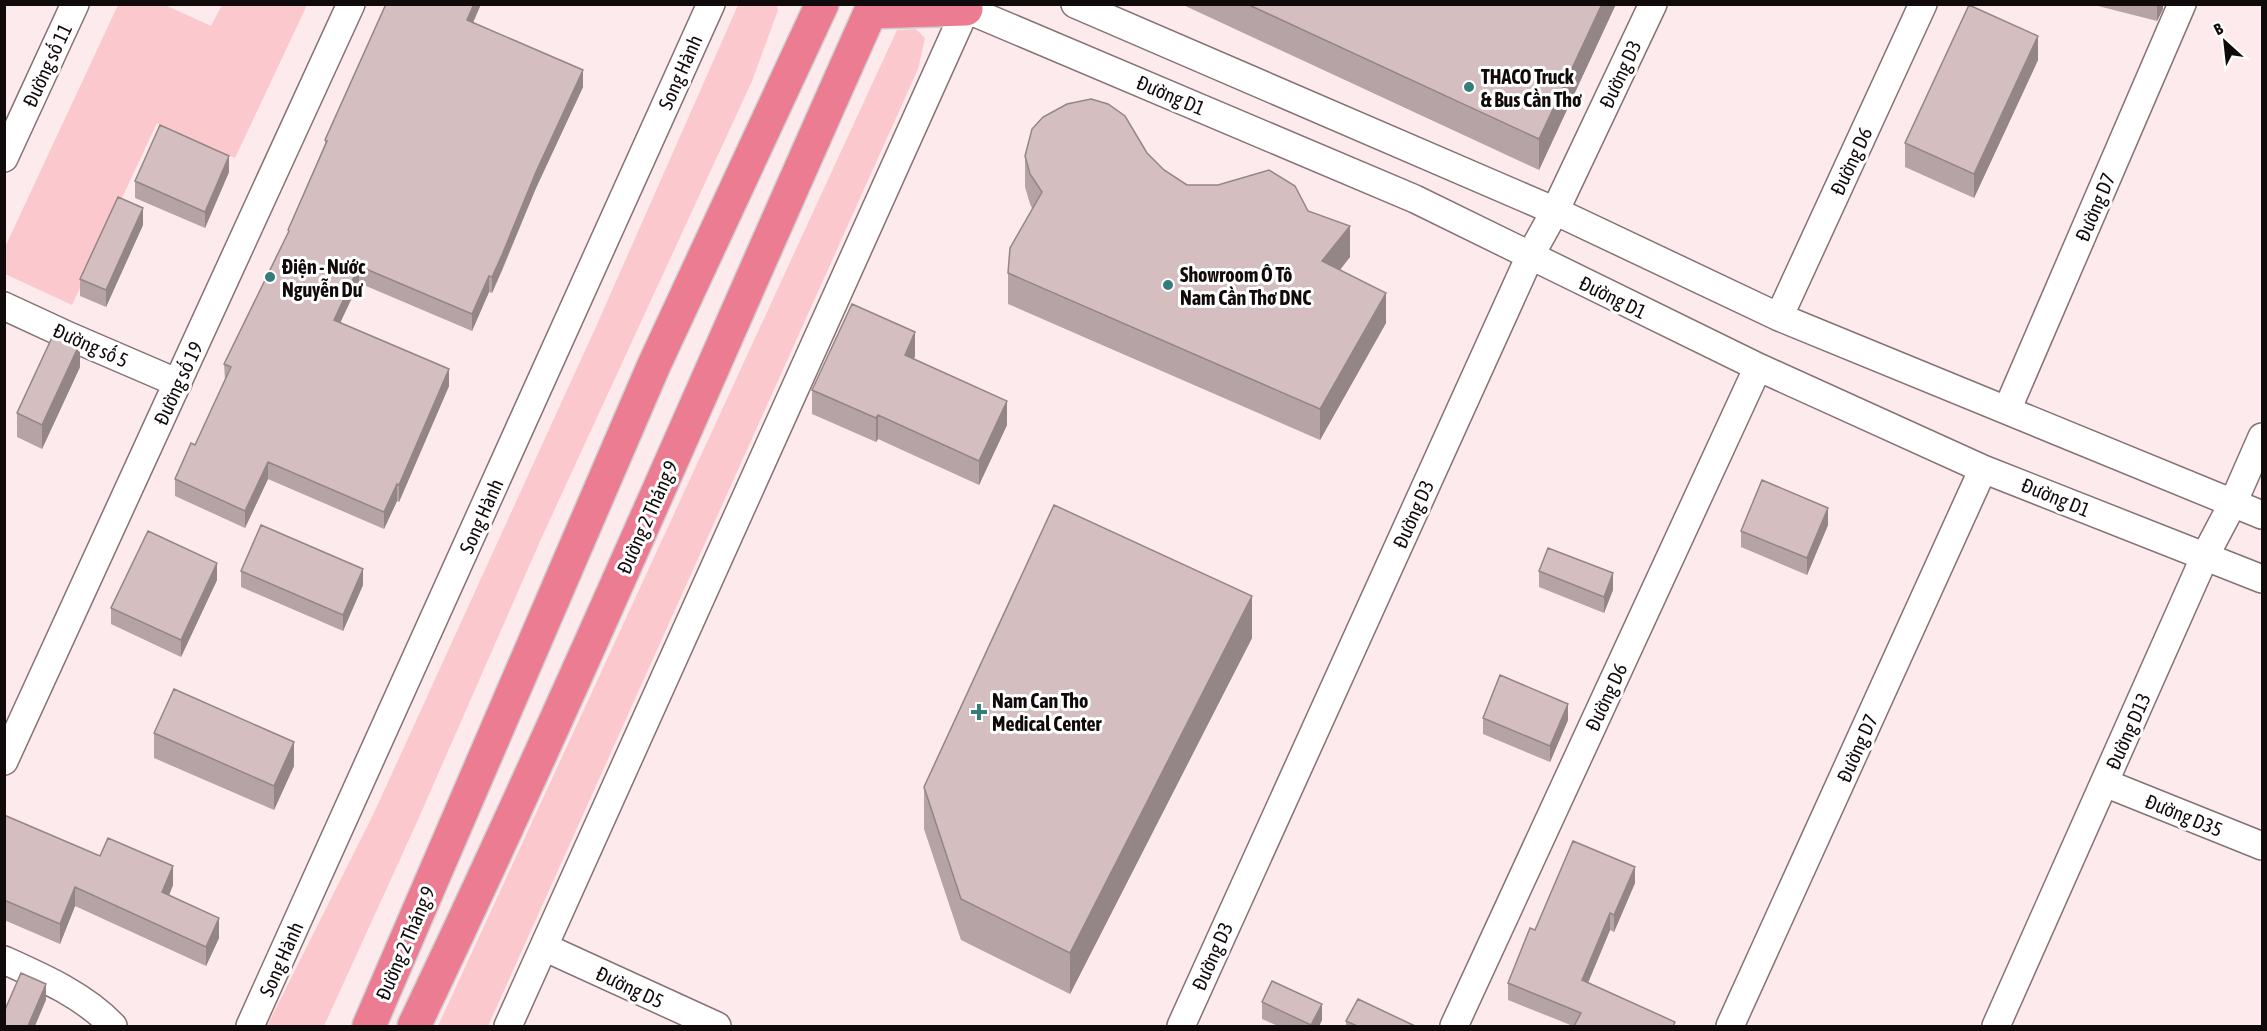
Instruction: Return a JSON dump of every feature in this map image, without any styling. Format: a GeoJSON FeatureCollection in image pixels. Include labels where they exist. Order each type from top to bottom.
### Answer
{"type":"FeatureCollection","features":[{"type":"Feature","properties":{"kind":"highway","name":"Đường 2 Tháng 9"},"geometry":{"type":"LineString","coordinates":[[369,1026],[654,365],[819,7]]}},
{"type":"Feature","properties":{"kind":"highway"},"geometry":{"type":"LineString","coordinates":[[872,8],[967,7]]}},
{"type":"Feature","properties":{"kind":"highway","name":"Đường 2 Tháng 9"},"geometry":{"type":"LineString","coordinates":[[414,1026],[621,576],[872,8]]}},
{"type":"Feature","properties":{"kind":"street","name":"Đường số 11"},"geometry":{"type":"LineString","coordinates":[[4,158],[75,4]]}},
{"type":"Feature","properties":{"kind":"street","name":"Đường số 19"},"geometry":{"type":"LineString","coordinates":[[4,761],[351,4]]}},
{"type":"Feature","properties":{"kind":"street","name":"Song Hành"},"geometry":{"type":"LineString","coordinates":[[250,1026],[711,4]]}},
{"type":"Feature","properties":{"kind":"street"},"geometry":{"type":"LineString","coordinates":[[1075,4],[1556,211],[1779,317],[2262,515]]}},
{"type":"Feature","properties":{"kind":"street","name":"Đường D3"},"geometry":{"type":"LineString","coordinates":[[1181,1026],[1530,256],[1556,211],[1653,4]]}},
{"type":"Feature","properties":{"kind":"street","name":"Đường D6"},"geometry":{"type":"LineString","coordinates":[[1779,317],[1923,4]]}},
{"type":"Feature","properties":{"kind":"street","name":"Đường D7"},"geometry":{"type":"LineString","coordinates":[[2007,410],[2182,4]]}},
{"type":"Feature","properties":{"kind":"street"},"geometry":{"type":"LineString","coordinates":[[508,1026],[967,7]]}},
{"type":"Feature","properties":{"kind":"street","name":"Đường D1"},"geometry":{"type":"LineString","coordinates":[[967,7],[1415,199],[1758,367],[1983,469],[2262,579]]}},
{"type":"Feature","properties":{"kind":"street","name":"Đường số 5"},"geometry":{"type":"LineString","coordinates":[[4,306],[178,383]]}},
{"type":"Feature","properties":{"kind":"street","name":"Đường D6"},"geometry":{"type":"LineString","coordinates":[[1454,1026],[1758,367]]}},
{"type":"Feature","properties":{"kind":"street","name":"Đường D13"},"geometry":{"type":"LineString","coordinates":[[1996,1026],[2205,556],[2233,503],[2262,437]]}},
{"type":"Feature","properties":{"kind":"street","name":"Đường D7"},"geometry":{"type":"LineString","coordinates":[[1730,1026],[1983,469]]}},
{"type":"Feature","properties":{"kind":"street","name":"Đường D35"},"geometry":{"type":"LineString","coordinates":[[2105,783],[2262,846]]}},
{"type":"Feature","properties":{"kind":"street","name":"Đường D5"},"geometry":{"type":"LineString","coordinates":[[544,947],[717,1026]]}},
{"type":"Feature","properties":{"kind":"street"},"geometry":{"type":"LineString","coordinates":[[4,960],[68,992],[98,1011],[113,1026]]}},
{"type":"Feature","properties":{"kind":"shaded area"},"geometry":{"type":"Polygon","coordinates":[[[118,5],[165,5],[211,26],[222,5],[307,5],[235,158],[157,123],[72,305],[5,274],[5,247],[118,5]]]}},
{"type":"Feature","properties":{"kind":"shaded area"},"geometry":{"type":"Polygon","coordinates":[[[738,5],[777,5],[778,10],[752,81],[541,539],[417,822],[324,1026],[267,1026],[373,815],[599,320],[738,5]]]}},
{"type":"Feature","properties":{"kind":"shaded area"},"geometry":{"type":"Polygon","coordinates":[[[916,29],[925,38],[918,69],[488,1026],[438,1026],[897,30],[916,29]]]}},
{"type":"Feature","properties":{"kind":"building"},"geometry":{"type":"Polygon","coordinates":[[[386,4],[474,4],[467,20],[583,70],[536,172],[492,277],[489,276],[472,314],[359,266],[334,320],[449,369],[399,485],[397,484],[384,512],[268,462],[245,511],[175,479],[191,443],[195,445],[231,367],[224,364],[289,231],[327,141],[325,140],[386,4]]]}},
{"type":"Feature","properties":{"kind":"building","name":"THACO Truck & Bus Cần Thơ"},"geometry":{"type":"Polygon","coordinates":[[[1247,4],[1602,4],[1539,139],[1247,4]]]}},
{"type":"Feature","properties":{"kind":"building"},"geometry":{"type":"Polygon","coordinates":[[[1969,5],[2038,36],[1974,174],[1905,143],[1969,5]]]}},
{"type":"Feature","properties":{"kind":"building","name":"Showroom Ô Tô Nam Cần Thơ DNC"},"geometry":{"type":"Polygon","coordinates":[[[1091,99],[1108,104],[1125,116],[1147,153],[1164,170],[1187,185],[1218,185],[1269,170],[1295,186],[1308,211],[1350,226],[1322,261],[1386,293],[1320,409],[1008,273],[1010,248],[1042,192],[1030,174],[1025,156],[1032,129],[1043,117],[1067,104],[1091,99]]]}},
{"type":"Feature","properties":{"kind":"building"},"geometry":{"type":"Polygon","coordinates":[[[160,125],[229,156],[205,212],[135,181],[160,125]]]}},
{"type":"Feature","properties":{"kind":"building"},"geometry":{"type":"Polygon","coordinates":[[[118,197],[143,208],[106,290],[80,279],[118,197]]]}},
{"type":"Feature","properties":{"kind":"building"},"geometry":{"type":"Polygon","coordinates":[[[852,304],[915,332],[905,355],[1007,401],[979,461],[878,415],[876,418],[812,390],[852,304]]]}},
{"type":"Feature","properties":{"kind":"building"},"geometry":{"type":"Polygon","coordinates":[[[55,331],[80,343],[42,425],[17,413],[55,331]]]}},
{"type":"Feature","properties":{"kind":"building"},"geometry":{"type":"Polygon","coordinates":[[[1762,480],[1828,508],[1807,558],[1741,531],[1762,480]]]}},
{"type":"Feature","properties":{"kind":"building"},"geometry":{"type":"Polygon","coordinates":[[[1054,505],[1252,596],[1070,953],[961,899],[924,787],[1054,505]]]}},
{"type":"Feature","properties":{"kind":"building"},"geometry":{"type":"Polygon","coordinates":[[[261,525],[363,569],[343,615],[241,571],[261,525]]]}},
{"type":"Feature","properties":{"kind":"building"},"geometry":{"type":"Polygon","coordinates":[[[148,531],[217,563],[181,640],[111,608],[148,531]]]}},
{"type":"Feature","properties":{"kind":"building"},"geometry":{"type":"Polygon","coordinates":[[[1548,548],[1613,573],[1604,597],[1539,571],[1548,548]]]}},
{"type":"Feature","properties":{"kind":"building"},"geometry":{"type":"Polygon","coordinates":[[[1500,675],[1568,704],[1550,746],[1483,718],[1500,675]]]}},
{"type":"Feature","properties":{"kind":"building"},"geometry":{"type":"Polygon","coordinates":[[[174,689],[294,742],[274,786],[154,733],[174,689]]]}},
{"type":"Feature","properties":{"kind":"building"},"geometry":{"type":"Polygon","coordinates":[[[4,815],[100,856],[108,838],[173,866],[162,892],[219,918],[206,947],[75,887],[60,924],[4,900],[4,815]]]}},
{"type":"Feature","properties":{"kind":"building"},"geometry":{"type":"Polygon","coordinates":[[[1573,841],[1635,867],[1614,915],[1610,913],[1582,980],[1675,1022],[1673,1026],[1574,1026],[1581,1013],[1508,983],[1530,928],[1535,930],[1573,841]]]}},
{"type":"Feature","properties":{"kind":"building"},"geometry":{"type":"Polygon","coordinates":[[[21,973],[46,984],[28,1026],[4,1026],[4,1012],[21,973]]]}},
{"type":"Feature","properties":{"kind":"building"},"geometry":{"type":"Polygon","coordinates":[[[1272,981],[1322,1004],[1311,1025],[1262,1002],[1272,981]]]}},
{"type":"Feature","properties":{"kind":"building"},"geometry":{"type":"Polygon","coordinates":[[[1358,999],[1415,1026],[1357,1026],[1346,1021],[1358,999]]]}},
{"type":"Feature","properties":{"kind":"place","name":"THACO Truck & Bus Cần Thơ"},"geometry":{"type":"Point","coordinates":[1469,87]}},
{"type":"Feature","properties":{"kind":"place","name":"Điện - Nước Nguyễn Dư"},"geometry":{"type":"Point","coordinates":[270,277]}},
{"type":"Feature","properties":{"kind":"place","name":"Showroom Ô Tô Nam Cần Thơ DNC"},"geometry":{"type":"Point","coordinates":[1168,285]}},
{"type":"Feature","properties":{"kind":"place","name":"Nam Can Tho Medical Center"},"geometry":{"type":"Point","coordinates":[979,712]}}]}
